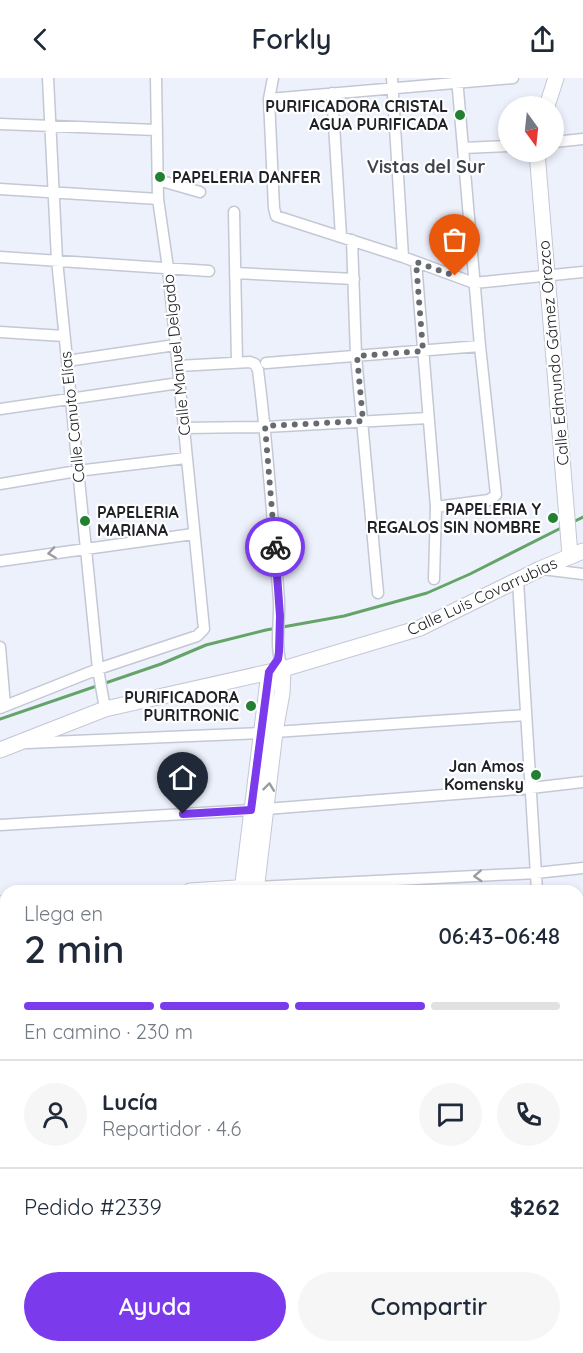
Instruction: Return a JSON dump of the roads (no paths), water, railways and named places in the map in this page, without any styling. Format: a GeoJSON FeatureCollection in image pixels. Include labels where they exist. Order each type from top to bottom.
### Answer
{"type":"FeatureCollection","features":[{"type":"Feature","properties":{"kind":"street","name":"Calle Canuto Elías"},"geometry":{"type":"LineString","coordinates":[[48,78],[57,260],[77,471],[104,703]]}},
{"type":"Feature","properties":{"kind":"street","name":"Calle Manuel Delgado"},"geometry":{"type":"LineString","coordinates":[[99,672],[197,636],[203,632],[205,627],[193,534],[168,268],[158,199],[156,78]]}},
{"type":"Feature","properties":{"kind":"street"},"geometry":{"type":"LineString","coordinates":[[273,78],[269,99],[276,216],[341,236],[474,283],[583,272]]}},
{"type":"Feature","properties":{"kind":"street"},"geometry":{"type":"LineString","coordinates":[[269,99],[332,93],[392,83],[513,78]]}},
{"type":"Feature","properties":{"kind":"street"},"geometry":{"type":"LineString","coordinates":[[551,96],[556,78]]}},
{"type":"Feature","properties":{"kind":"street"},"geometry":{"type":"LineString","coordinates":[[436,507],[495,497],[457,81]]}},
{"type":"Feature","properties":{"kind":"street"},"geometry":{"type":"LineString","coordinates":[[392,83],[403,257]]}},
{"type":"Feature","properties":{"kind":"street"},"geometry":{"type":"LineString","coordinates":[[332,93],[341,236]]}},
{"type":"Feature","properties":{"kind":"street"},"geometry":{"type":"LineString","coordinates":[[0,124],[157,130]]}},
{"type":"Feature","properties":{"kind":"street"},"geometry":{"type":"LineString","coordinates":[[564,141],[583,140]]}},
{"type":"Feature","properties":{"kind":"street"},"geometry":{"type":"LineString","coordinates":[[463,148],[498,146]]}},
{"type":"Feature","properties":{"kind":"street","name":"Calle Edmundo Gámez Orozco"},"geometry":{"type":"LineString","coordinates":[[538,162],[568,532],[577,553]]}},
{"type":"Feature","properties":{"kind":"street"},"geometry":{"type":"LineString","coordinates":[[158,180],[200,192]]}},
{"type":"Feature","properties":{"kind":"street"},"geometry":{"type":"LineString","coordinates":[[0,189],[158,199]]}},
{"type":"Feature","properties":{"kind":"street"},"geometry":{"type":"LineString","coordinates":[[234,212],[237,362]]}},
{"type":"Feature","properties":{"kind":"street"},"geometry":{"type":"LineString","coordinates":[[352,240],[357,356],[378,593]]}},
{"type":"Feature","properties":{"kind":"street"},"geometry":{"type":"LineString","coordinates":[[0,257],[209,271]]}},
{"type":"Feature","properties":{"kind":"street"},"geometry":{"type":"LineString","coordinates":[[416,262],[436,507],[434,579]]}},
{"type":"Feature","properties":{"kind":"street"},"geometry":{"type":"LineString","coordinates":[[235,273],[354,279]]}},
{"type":"Feature","properties":{"kind":"street"},"geometry":{"type":"LineString","coordinates":[[0,332],[64,336]]}},
{"type":"Feature","properties":{"kind":"street"},"geometry":{"type":"LineString","coordinates":[[67,361],[176,345]]}},
{"type":"Feature","properties":{"kind":"street"},"geometry":{"type":"LineString","coordinates":[[178,366],[237,362],[260,363],[480,346]]}},
{"type":"Feature","properties":{"kind":"street"},"geometry":{"type":"LineString","coordinates":[[250,885],[277,663],[280,616],[265,426],[258,370],[260,363]]}},
{"type":"Feature","properties":{"kind":"street"},"geometry":{"type":"LineString","coordinates":[[0,409],[179,383]]}},
{"type":"Feature","properties":{"kind":"street"},"geometry":{"type":"LineString","coordinates":[[183,428],[428,418]]}},
{"type":"Feature","properties":{"kind":"street"},"geometry":{"type":"LineString","coordinates":[[0,484],[77,471],[186,458]]}},
{"type":"Feature","properties":{"kind":"street"},"geometry":{"type":"LineString","coordinates":[[0,561],[193,534]]}},
{"type":"Feature","properties":{"kind":"street","name":"Calle Luis Covarrubias"},"geometry":{"type":"LineString","coordinates":[[0,750],[104,703],[420,628],[577,553]]}},
{"type":"Feature","properties":{"kind":"street"},"geometry":{"type":"LineString","coordinates":[[540,569],[583,574]]}},
{"type":"Feature","properties":{"kind":"street"},"geometry":{"type":"LineString","coordinates":[[518,581],[537,885]]}},
{"type":"Feature","properties":{"kind":"street"},"geometry":{"type":"LineString","coordinates":[[0,647],[2,707],[99,672]]}},
{"type":"Feature","properties":{"kind":"street"},"geometry":{"type":"LineString","coordinates":[[16,743],[268,732],[526,715]]}},
{"type":"Feature","properties":{"kind":"street"},"geometry":{"type":"LineString","coordinates":[[0,825],[259,810],[583,782]]}},
{"type":"Feature","properties":{"kind":"street"},"geometry":{"type":"LineString","coordinates":[[321,885],[536,873],[583,868]]}},
{"type":"Feature","properties":{"kind":"waterway"},"geometry":{"type":"LineString","coordinates":[[571,523],[583,517]]}},
{"type":"Feature","properties":{"kind":"waterway"},"geometry":{"type":"LineString","coordinates":[[0,719],[161,664],[206,645],[266,630],[344,616],[427,593],[563,527]]}},
{"type":"Feature","properties":{"kind":"place","name":"PURIFICADORA CRISTAL AGUA PURIFICADA"},"geometry":{"type":"Point","coordinates":[460,115]}},
{"type":"Feature","properties":{"kind":"place","name":"PAPELERIA DANFER"},"geometry":{"type":"Point","coordinates":[160,177]}},
{"type":"Feature","properties":{"kind":"place","name":"PAPELERIA Y REGALOS SIN NOMBRE"},"geometry":{"type":"Point","coordinates":[553,518]}},
{"type":"Feature","properties":{"kind":"place","name":"PAPELERIA MARIANA"},"geometry":{"type":"Point","coordinates":[85,521]}},
{"type":"Feature","properties":{"kind":"place","name":"PURIFICADORA PURITRONIC"},"geometry":{"type":"Point","coordinates":[251,706]}},
{"type":"Feature","properties":{"kind":"place","name":"Jan Amos Komensky"},"geometry":{"type":"Point","coordinates":[536,775]}},
{"type":"Feature","properties":{"kind":"district","name":"Vistas del Sur"},"geometry":{"type":"Point","coordinates":[426,166]}}]}
